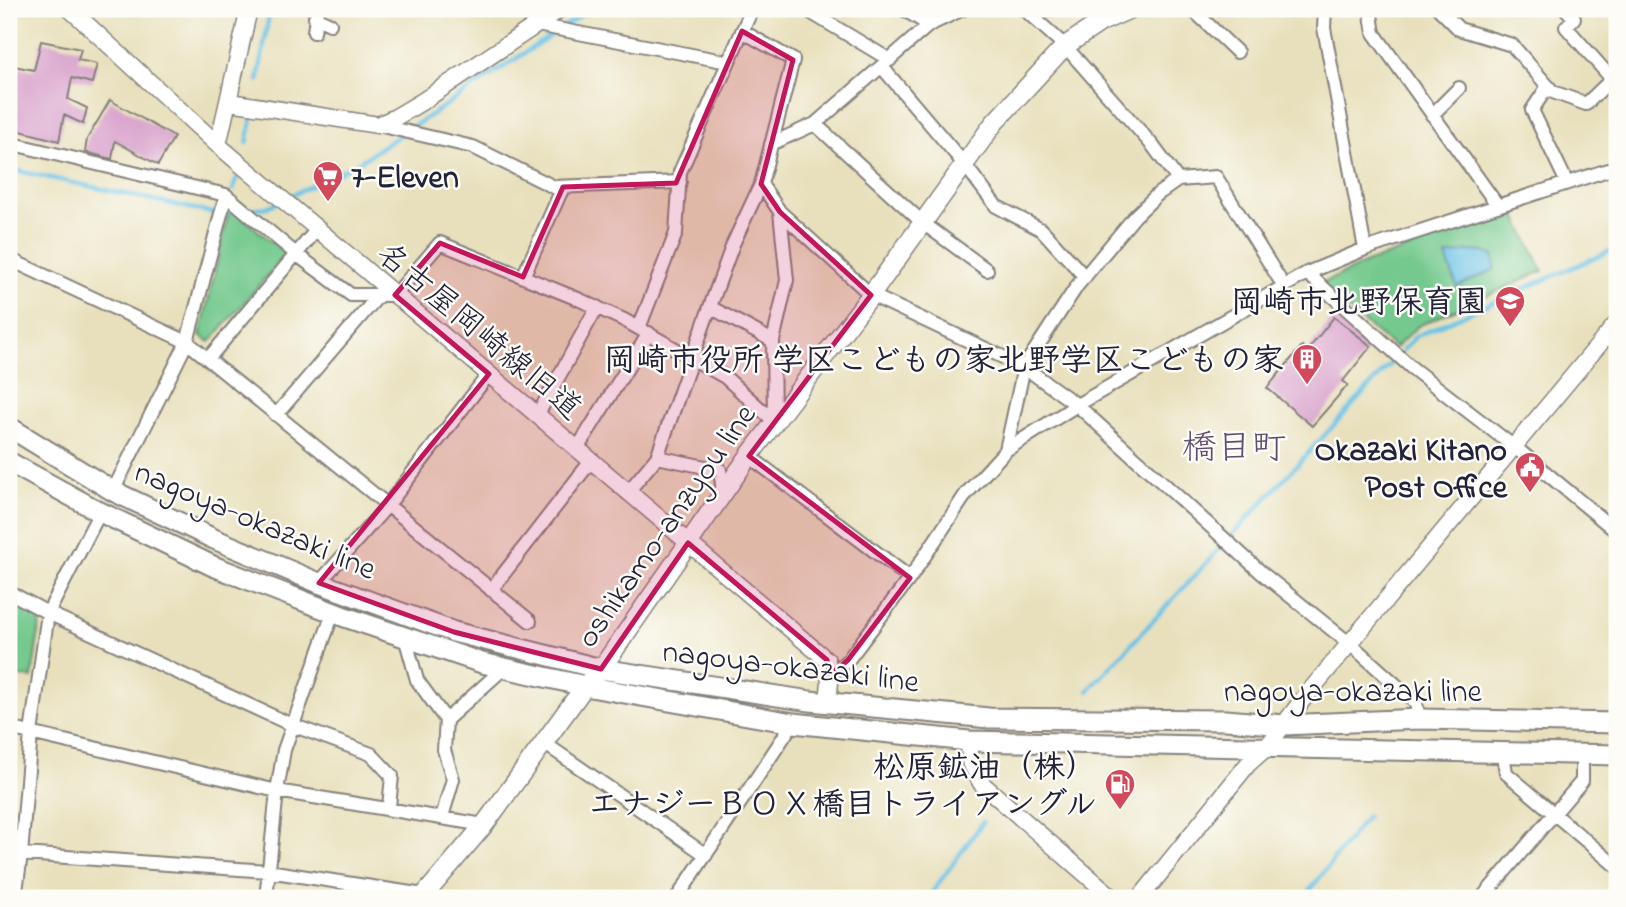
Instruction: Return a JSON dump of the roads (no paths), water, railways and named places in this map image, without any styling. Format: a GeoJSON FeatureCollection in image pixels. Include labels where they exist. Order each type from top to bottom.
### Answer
{"type":"FeatureCollection","features":[{"type":"Feature","properties":{"kind":"main road","name":"oshikamo-anzyou line"},"geometry":{"type":"LineString","coordinates":[[423,897],[484,825],[585,686],[601,670],[774,421],[871,295],[995,123],[1065,46],[1101,22],[1130,9]]}},
{"type":"Feature","properties":{"kind":"main road","name":"nagoya-okazaki line"},"geometry":{"type":"LineString","coordinates":[[9,427],[113,491],[214,539],[319,583],[454,632],[601,670],[828,702],[989,718],[1226,720],[1284,725],[1419,719],[1617,723]]}},
{"type":"Feature","properties":{"kind":"main road","name":"nagoya-okazaki line"},"geometry":{"type":"LineString","coordinates":[[9,462],[100,512],[214,566],[333,612],[482,663],[585,686],[793,723],[969,741],[1617,755]]}},
{"type":"Feature","properties":{"kind":"street","name":"名古屋岡崎線旧道"},"geometry":{"type":"LineString","coordinates":[[69,9],[218,145],[318,228],[387,295],[489,374],[827,660],[830,675]]}},
{"type":"Feature","properties":{"kind":"street"},"geometry":{"type":"LineString","coordinates":[[218,145],[230,102],[249,9]]}},
{"type":"Feature","properties":{"kind":"street"},"geometry":{"type":"LineString","coordinates":[[377,125],[422,101],[560,9]]}},
{"type":"Feature","properties":{"kind":"street"},"geometry":{"type":"LineString","coordinates":[[577,449],[644,331],[676,233],[680,172],[752,9]]}},
{"type":"Feature","properties":{"kind":"street"},"geometry":{"type":"LineString","coordinates":[[805,9],[886,64],[996,206],[1042,230],[1085,277]]}},
{"type":"Feature","properties":{"kind":"street"},"geometry":{"type":"LineString","coordinates":[[903,9],[929,24]]}},
{"type":"Feature","properties":{"kind":"street"},"geometry":{"type":"LineString","coordinates":[[771,144],[815,124],[929,24],[963,9]]}},
{"type":"Feature","properties":{"kind":"street"},"geometry":{"type":"LineString","coordinates":[[1028,12],[1050,9]]}},
{"type":"Feature","properties":{"kind":"street"},"geometry":{"type":"LineString","coordinates":[[1192,9],[1237,52]]}},
{"type":"Feature","properties":{"kind":"street"},"geometry":{"type":"LineString","coordinates":[[1325,9],[1324,28],[1365,249]]}},
{"type":"Feature","properties":{"kind":"street"},"geometry":{"type":"LineString","coordinates":[[1370,9],[1374,33],[1498,206]]}},
{"type":"Feature","properties":{"kind":"street"},"geometry":{"type":"LineString","coordinates":[[1439,9],[1459,29],[1512,45],[1553,92],[1586,104],[1616,78],[1566,27],[1574,18],[1566,9]]}},
{"type":"Feature","properties":{"kind":"street"},"geometry":{"type":"LineString","coordinates":[[1028,12],[1065,46],[1153,146],[1178,180]]}},
{"type":"Feature","properties":{"kind":"street"},"geometry":{"type":"LineString","coordinates":[[316,13],[330,24]]}},
{"type":"Feature","properties":{"kind":"street"},"geometry":{"type":"LineString","coordinates":[[314,32],[316,13]]}},
{"type":"Feature","properties":{"kind":"street"},"geometry":{"type":"LineString","coordinates":[[537,25],[729,62]]}},
{"type":"Feature","properties":{"kind":"street"},"geometry":{"type":"LineString","coordinates":[[627,493],[657,457],[733,244],[761,184],[793,60],[742,31]]}},
{"type":"Feature","properties":{"kind":"street"},"geometry":{"type":"LineString","coordinates":[[1548,86],[1532,110],[1567,183]]}},
{"type":"Feature","properties":{"kind":"street"},"geometry":{"type":"LineString","coordinates":[[1432,115],[1459,88]]}},
{"type":"Feature","properties":{"kind":"street"},"geometry":{"type":"LineString","coordinates":[[230,102],[377,125],[473,147],[554,187],[680,182]]}},
{"type":"Feature","properties":{"kind":"street"},"geometry":{"type":"LineString","coordinates":[[815,124],[923,223],[987,270]]}},
{"type":"Feature","properties":{"kind":"street"},"geometry":{"type":"LineString","coordinates":[[9,144],[226,195],[296,254],[351,295],[387,295]]}},
{"type":"Feature","properties":{"kind":"street"},"geometry":{"type":"LineString","coordinates":[[828,702],[830,675],[848,660],[910,578],[966,494],[1006,450],[1077,405],[1283,285],[1365,249],[1617,167]]}},
{"type":"Feature","properties":{"kind":"street"},"geometry":{"type":"LineString","coordinates":[[1006,450],[1024,367],[1085,277],[1135,216],[1158,194],[1178,180],[1216,177],[1283,285]]}},
{"type":"Feature","properties":{"kind":"street"},"geometry":{"type":"LineString","coordinates":[[761,184],[780,212],[871,295],[1024,367],[1077,405],[1263,574],[1416,703],[1419,719]]}},
{"type":"Feature","properties":{"kind":"street"},"geometry":{"type":"LineString","coordinates":[[523,276],[563,187]]}},
{"type":"Feature","properties":{"kind":"street"},"geometry":{"type":"LineString","coordinates":[[113,491],[187,342],[226,195]]}},
{"type":"Feature","properties":{"kind":"street"},"geometry":{"type":"LineString","coordinates":[[774,421],[773,341],[787,280],[780,212]]}},
{"type":"Feature","properties":{"kind":"street"},"geometry":{"type":"LineString","coordinates":[[208,359],[318,228]]}},
{"type":"Feature","properties":{"kind":"street"},"geometry":{"type":"LineString","coordinates":[[276,415],[387,295],[440,243],[597,307],[644,331],[725,377],[774,421]]}},
{"type":"Feature","properties":{"kind":"street"},"geometry":{"type":"LineString","coordinates":[[9,259],[187,342],[530,621]]}},
{"type":"Feature","properties":{"kind":"street"},"geometry":{"type":"LineString","coordinates":[[1307,274],[1412,368],[1617,532]]}},
{"type":"Feature","properties":{"kind":"street"},"geometry":{"type":"LineString","coordinates":[[537,416],[597,307]]}},
{"type":"Feature","properties":{"kind":"street"},"geometry":{"type":"LineString","coordinates":[[710,307],[773,341]]}},
{"type":"Feature","properties":{"kind":"street"},"geometry":{"type":"LineString","coordinates":[[1140,898],[1248,764],[1266,748],[1349,644],[1617,323]]}},
{"type":"Feature","properties":{"kind":"street"},"geometry":{"type":"LineString","coordinates":[[319,583],[387,506],[489,374]]}},
{"type":"Feature","properties":{"kind":"street"},"geometry":{"type":"LineString","coordinates":[[749,456],[910,578]]}},
{"type":"Feature","properties":{"kind":"street"},"geometry":{"type":"LineString","coordinates":[[657,457],[720,470],[723,492]]}},
{"type":"Feature","properties":{"kind":"street"},"geometry":{"type":"LineString","coordinates":[[491,590],[591,461]]}},
{"type":"Feature","properties":{"kind":"street"},"geometry":{"type":"LineString","coordinates":[[15,898],[15,854],[48,613],[100,512]]}},
{"type":"Feature","properties":{"kind":"street"},"geometry":{"type":"LineString","coordinates":[[9,592],[48,613],[292,725],[371,754],[392,776],[389,807]]}},
{"type":"Feature","properties":{"kind":"street"},"geometry":{"type":"LineString","coordinates":[[265,898],[284,750],[333,612]]}},
{"type":"Feature","properties":{"kind":"street"},"geometry":{"type":"LineString","coordinates":[[405,637],[417,680],[446,720],[444,750],[453,779],[442,817]]}},
{"type":"Feature","properties":{"kind":"street"},"geometry":{"type":"LineString","coordinates":[[446,720],[504,668]]}},
{"type":"Feature","properties":{"kind":"street"},"geometry":{"type":"LineString","coordinates":[[677,898],[793,723]]}},
{"type":"Feature","properties":{"kind":"street"},"geometry":{"type":"LineString","coordinates":[[9,728],[277,790],[484,825]]}},
{"type":"Feature","properties":{"kind":"street"},"geometry":{"type":"LineString","coordinates":[[969,741],[970,761],[981,783],[1113,898]]}},
{"type":"Feature","properties":{"kind":"street"},"geometry":{"type":"LineString","coordinates":[[544,743],[706,855]]}},
{"type":"Feature","properties":{"kind":"street"},"geometry":{"type":"LineString","coordinates":[[1503,754],[1506,773],[1617,867]]}},
{"type":"Feature","properties":{"kind":"street"},"geometry":{"type":"LineString","coordinates":[[1482,898],[1582,781],[1582,755]]}},
{"type":"Feature","properties":{"kind":"street"},"geometry":{"type":"LineString","coordinates":[[15,854],[268,871],[423,897]]}},
{"type":"Feature","properties":{"kind":"water"},"geometry":{"type":"Polygon","coordinates":[[[1469,251],[1493,256],[1495,269],[1457,287],[1446,256],[1469,251]]]}},
{"type":"Feature","properties":{"kind":"waterway"},"geometry":{"type":"LineString","coordinates":[[258,81],[270,9]]}},
{"type":"Feature","properties":{"kind":"waterway"},"geometry":{"type":"LineString","coordinates":[[562,28],[591,9]]}},
{"type":"Feature","properties":{"kind":"waterway"},"geometry":{"type":"LineString","coordinates":[[411,128],[555,33]]}},
{"type":"Feature","properties":{"kind":"waterway"},"geometry":{"type":"LineString","coordinates":[[247,143],[253,113]]}},
{"type":"Feature","properties":{"kind":"waterway"},"geometry":{"type":"LineString","coordinates":[[286,198],[356,164],[403,133]]}},
{"type":"Feature","properties":{"kind":"waterway"},"geometry":{"type":"LineString","coordinates":[[9,169],[213,213],[267,207],[278,202]]}},
{"type":"Feature","properties":{"kind":"waterway"},"geometry":{"type":"LineString","coordinates":[[233,190],[237,178]]}},
{"type":"Feature","properties":{"kind":"waterway"},"geometry":{"type":"LineString","coordinates":[[1403,350],[1416,336],[1617,248]]}},
{"type":"Feature","properties":{"kind":"waterway"},"geometry":{"type":"LineString","coordinates":[[1088,691],[1395,359]]}},
{"type":"Feature","properties":{"kind":"waterway"},"geometry":{"type":"LineString","coordinates":[[1304,898],[1367,816]]}},
{"type":"Feature","properties":{"kind":"waterway"},"geometry":{"type":"LineString","coordinates":[[928,898],[983,822]]}},
{"type":"Feature","properties":{"kind":"place","name":"7-Eleven"},"geometry":{"type":"Point","coordinates":[328,203]}},
{"type":"Feature","properties":{"kind":"place","name":"岡崎市北野保育園"},"geometry":{"type":"Point","coordinates":[1510,328]}},
{"type":"Feature","properties":{"kind":"place","name":"岡崎市役所 学区こどもの家北野学区こどもの家"},"geometry":{"type":"Point","coordinates":[1307,386]}},
{"type":"Feature","properties":{"kind":"place","name":"Okazaki Kitano Post Office"},"geometry":{"type":"Point","coordinates":[1530,494]}},
{"type":"Feature","properties":{"kind":"place","name":"松原鉱油（株） エナジーＢＯＸ橋目トライアングル"},"geometry":{"type":"Point","coordinates":[1120,811]}},
{"type":"Feature","properties":{"kind":"district","name":"橋目町"},"geometry":{"type":"Point","coordinates":[1234,446]}}]}
